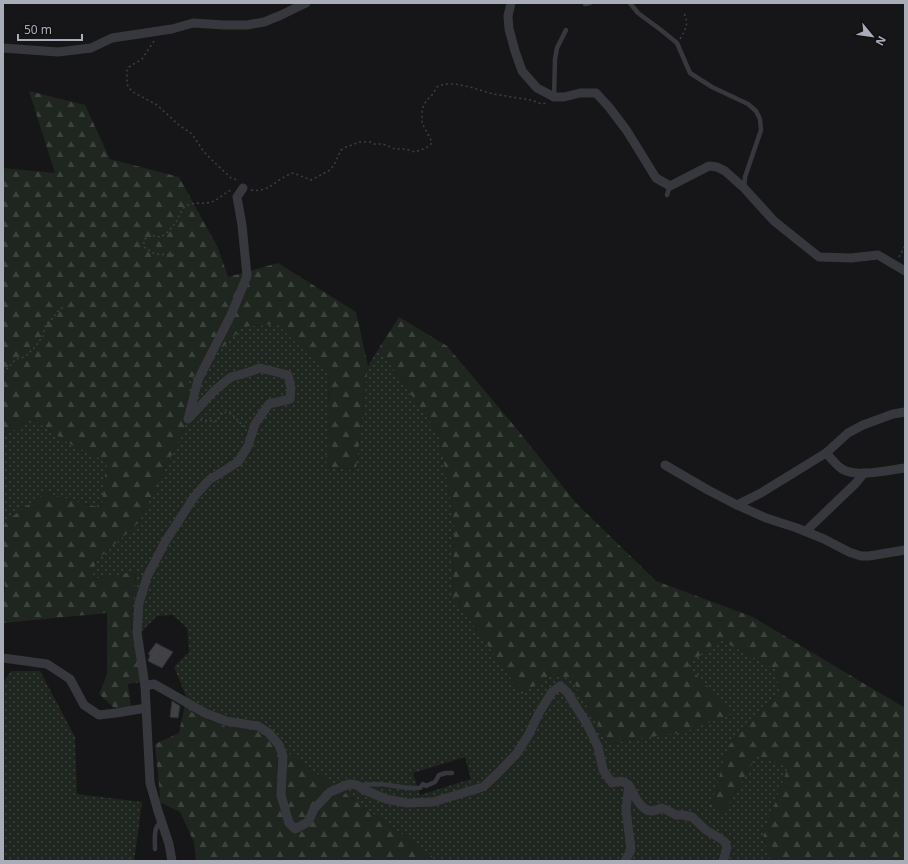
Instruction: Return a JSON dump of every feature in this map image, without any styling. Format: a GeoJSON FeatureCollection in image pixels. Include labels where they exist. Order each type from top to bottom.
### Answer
{"type":"FeatureCollection","features":[{"type":"Feature","properties":{"kind":"street"},"geometry":{"type":"LineString","coordinates":[[3,48],[58,52],[91,48],[112,38],[172,29],[193,23],[247,25],[279,16],[306,3]]}},
{"type":"Feature","properties":{"kind":"street"},"geometry":{"type":"LineString","coordinates":[[511,3],[508,16],[509,29],[515,51],[522,71],[536,88],[554,97],[564,97],[580,93],[596,93],[627,130],[656,178],[670,186],[709,166],[717,166],[744,188],[774,221],[819,256],[851,258],[878,255],[902,269]]}},
{"type":"Feature","properties":{"kind":"street"},"geometry":{"type":"LineString","coordinates":[[188,419],[198,380],[231,315],[247,276],[242,225],[237,197],[243,188]]}},
{"type":"Feature","properties":{"kind":"street"},"geometry":{"type":"LineString","coordinates":[[172,861],[169,844],[150,783],[146,708],[137,632],[139,603],[147,576],[165,542],[194,497],[209,480],[238,462],[248,446],[255,424],[269,404],[290,399],[291,388],[288,375],[260,368],[231,377],[215,390],[188,419]]}},
{"type":"Feature","properties":{"kind":"street"},"geometry":{"type":"LineString","coordinates":[[737,505],[760,494],[826,453],[848,433],[863,425],[894,414],[905,412]]}},
{"type":"Feature","properties":{"kind":"street"},"geometry":{"type":"LineString","coordinates":[[826,453],[842,469],[851,472],[864,473],[905,468]]}},
{"type":"Feature","properties":{"kind":"street"},"geometry":{"type":"LineString","coordinates":[[665,465],[737,505],[766,518],[806,531],[849,552],[861,556],[869,556],[905,550]]}},
{"type":"Feature","properties":{"kind":"street"},"geometry":{"type":"LineString","coordinates":[[806,531],[856,483],[864,473]]}},
{"type":"Feature","properties":{"kind":"street"},"geometry":{"type":"LineString","coordinates":[[3,658],[47,664],[70,679],[84,705],[99,715],[146,708]]}},
{"type":"Feature","properties":{"kind":"street"},"geometry":{"type":"LineString","coordinates":[[144,686],[154,684],[205,713],[226,721],[258,726],[269,734],[279,745],[282,756],[281,795],[290,824],[295,829],[308,822],[314,809],[330,792],[349,784],[357,785],[362,789],[386,799],[408,803],[433,802],[483,787],[498,774],[517,753],[530,734],[539,713],[548,698],[552,692],[560,686],[567,692],[587,724],[598,747],[603,770],[612,783],[620,781],[629,785],[639,804],[648,811],[665,808],[676,815],[692,817],[706,830],[725,842],[727,848],[723,861]]}},
{"type":"Feature","properties":{"kind":"street"},"geometry":{"type":"LineString","coordinates":[[625,861],[631,850],[626,809],[629,785]]}},
{"type":"Feature","properties":{"kind":"lane"},"geometry":{"type":"LineString","coordinates":[[630,3],[638,12],[677,43],[690,73],[712,87],[748,104],[756,111],[760,119],[761,130],[745,177],[744,188]]}},
{"type":"Feature","properties":{"kind":"lane"},"geometry":{"type":"LineString","coordinates":[[554,97],[555,59],[557,48],[566,30]]}},
{"type":"Feature","properties":{"kind":"lane"},"geometry":{"type":"LineString","coordinates":[[667,196],[670,186]]}},
{"type":"Feature","properties":{"kind":"lane"},"geometry":{"type":"LineString","coordinates":[[357,785],[380,784],[420,788],[423,784],[426,786],[435,782],[439,775],[452,773]]}},
{"type":"Feature","properties":{"kind":"lane"},"geometry":{"type":"LineString","coordinates":[[155,849],[156,828],[157,824],[162,821]]}},
{"type":"Feature","properties":{"kind":"path"},"geometry":{"type":"LineString","coordinates":[[677,43],[687,27],[687,21],[684,13]]}},
{"type":"Feature","properties":{"kind":"path"},"geometry":{"type":"LineString","coordinates":[[161,31],[145,55],[127,70],[128,87],[133,92],[157,105],[179,125],[192,134],[204,152],[231,178],[241,182],[243,188]]}},
{"type":"Feature","properties":{"kind":"path"},"geometry":{"type":"LineString","coordinates":[[174,255],[155,254],[144,247],[144,240],[149,236],[161,237],[176,222],[184,208],[187,206],[195,203],[208,203],[219,199],[232,190],[243,188],[251,190],[264,190],[282,178],[293,174],[311,180],[330,170],[341,150],[360,142],[383,144],[415,152],[426,148],[432,142],[422,123],[422,109],[426,101],[437,87],[444,84],[455,84],[470,87],[492,94],[531,100],[542,104],[549,102],[554,97]]}},
{"type":"Feature","properties":{"kind":"path"},"geometry":{"type":"LineString","coordinates":[[902,269],[899,257],[905,246]]}},
{"type":"Feature","properties":{"kind":"path"},"geometry":{"type":"LineString","coordinates":[[3,373],[16,359],[25,357],[35,347],[43,336],[46,324],[63,307]]}},
{"type":"Feature","properties":{"kind":"path"},"geometry":{"type":"LineString","coordinates":[[188,419],[218,421],[221,413],[230,412],[242,425],[252,431]]}},
{"type":"Feature","properties":{"kind":"green space"},"geometry":{"type":"Polygon","coordinates":[[[29,91],[85,105],[110,159],[179,177],[218,248],[228,277],[278,263],[356,312],[368,366],[356,470],[326,467],[329,375],[277,324],[243,327],[189,381],[184,430],[139,522],[96,561],[92,579],[136,572],[131,626],[134,632],[141,682],[128,684],[131,707],[114,708],[99,694],[107,675],[107,613],[3,623],[3,596],[5,591],[3,528],[6,521],[45,493],[101,508],[107,462],[68,443],[32,418],[3,437],[3,168],[55,173],[29,91]]]}},
{"type":"Feature","properties":{"kind":"green space"},"geometry":{"type":"Polygon","coordinates":[[[399,317],[447,346],[516,428],[576,503],[656,581],[753,617],[905,708],[905,861],[771,861],[763,837],[788,767],[757,755],[724,813],[710,807],[729,745],[780,690],[775,669],[719,639],[688,666],[733,713],[685,732],[630,740],[609,745],[572,679],[553,674],[522,694],[453,596],[454,520],[439,435],[379,348],[399,317]]]}},
{"type":"Feature","properties":{"kind":"green space"},"geometry":{"type":"Polygon","coordinates":[[[277,324],[329,375],[327,467],[356,470],[368,366],[379,348],[439,435],[454,520],[453,596],[522,694],[553,674],[572,679],[609,745],[732,713],[687,666],[719,639],[775,669],[780,690],[729,745],[724,813],[757,755],[788,767],[763,837],[771,861],[435,861],[431,855],[257,731],[228,728],[184,709],[186,696],[174,667],[189,652],[187,628],[173,615],[157,616],[141,632],[131,626],[136,573],[92,579],[96,561],[139,522],[184,430],[189,381],[243,327],[277,324]],[[465,757],[413,773],[420,795],[471,779],[465,757]]]}},
{"type":"Feature","properties":{"kind":"green space"},"geometry":{"type":"Polygon","coordinates":[[[32,418],[68,443],[108,461],[101,508],[45,493],[3,528],[3,437],[32,418]]]}},
{"type":"Feature","properties":{"kind":"green space"},"geometry":{"type":"Polygon","coordinates":[[[11,671],[40,671],[75,737],[77,794],[142,802],[134,861],[3,861],[3,683],[11,671]]]}},
{"type":"Feature","properties":{"kind":"green space"},"geometry":{"type":"Polygon","coordinates":[[[184,709],[228,728],[257,731],[431,855],[435,861],[196,861],[194,842],[180,812],[159,802],[160,795],[155,744],[179,733],[184,709]]]}},
{"type":"Feature","properties":{"kind":"building"},"geometry":{"type":"Polygon","coordinates":[[[156,643],[173,652],[162,668],[148,661],[150,655],[148,654],[156,643]]]}},
{"type":"Feature","properties":{"kind":"building"},"geometry":{"type":"Polygon","coordinates":[[[172,701],[180,706],[178,718],[170,717],[172,701]]]}}]}
